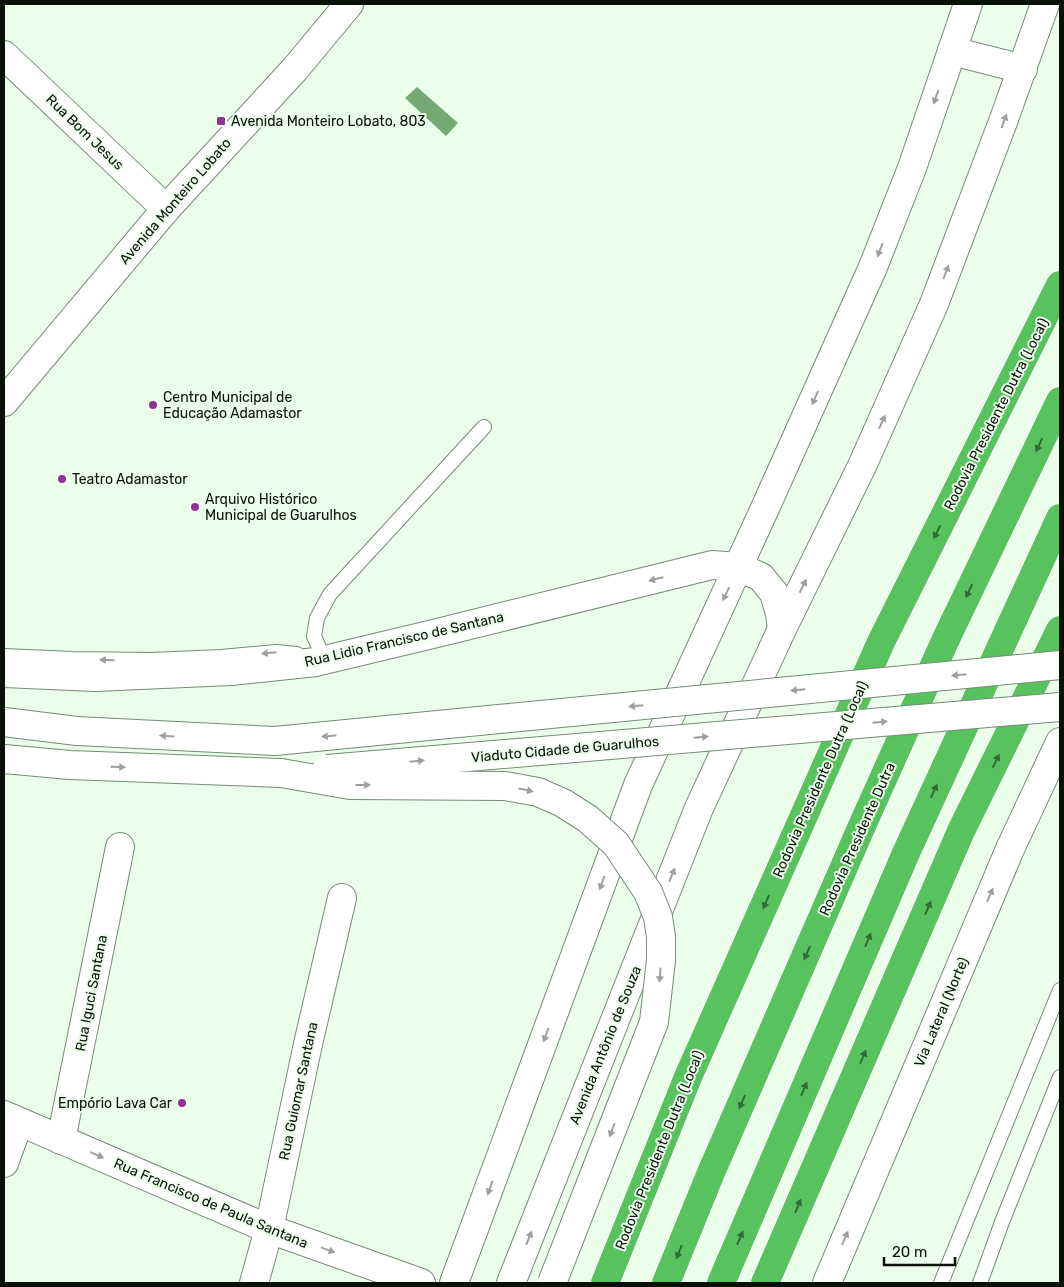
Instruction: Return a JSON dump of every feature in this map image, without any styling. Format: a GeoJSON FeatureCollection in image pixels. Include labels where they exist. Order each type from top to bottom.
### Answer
{"type":"FeatureCollection","features":[{"type":"Feature","properties":{"kind":"highway","name":"Rodovia Presidente Dutra (Local)"},"geometry":{"type":"LineString","coordinates":[[605,1283],[688,1077],[881,642],[1060,285]]}},
{"type":"Feature","properties":{"kind":"highway","name":"Rodovia Presidente Dutra"},"geometry":{"type":"LineString","coordinates":[[666,1283],[710,1175],[865,819],[945,641],[1060,401]]}},
{"type":"Feature","properties":{"kind":"highway"},"geometry":{"type":"LineString","coordinates":[[721,1283],[906,853],[1060,518]]}},
{"type":"Feature","properties":{"kind":"highway"},"geometry":{"type":"LineString","coordinates":[[765,1283],[961,831],[1060,630]]}},
{"type":"Feature","properties":{"kind":"main road","name":"Avenida Monteiro Lobato"},"geometry":{"type":"LineString","coordinates":[[4,402],[166,209],[295,69],[349,4]]}},
{"type":"Feature","properties":{"kind":"main road"},"geometry":{"type":"LineString","coordinates":[[454,1283],[638,785],[873,267],[912,168],[968,4]]}},
{"type":"Feature","properties":{"kind":"main road","name":"Avenida Antônio de Souza"},"geometry":{"type":"LineString","coordinates":[[511,1283],[699,808],[782,629],[862,466],[934,304],[1023,69],[1045,4]]}},
{"type":"Feature","properties":{"kind":"main road"},"geometry":{"type":"LineString","coordinates":[[952,51],[1023,69]]}},
{"type":"Feature","properties":{"kind":"main road","name":"Rua Bom Jesus"},"geometry":{"type":"LineString","coordinates":[[4,54],[166,209]]}},
{"type":"Feature","properties":{"kind":"main road","name":"Rua Lidio Francisco de Santana"},"geometry":{"type":"LineString","coordinates":[[4,673],[95,677],[231,671],[320,660],[712,565],[738,567],[761,577],[774,593],[782,629]]}},
{"type":"Feature","properties":{"kind":"main road"},"geometry":{"type":"LineString","coordinates":[[4,722],[77,731],[276,741],[1060,665]]}},
{"type":"Feature","properties":{"kind":"main road","name":"Viaduto Cidade de Guarulhos"},"geometry":{"type":"LineString","coordinates":[[4,758],[70,765],[281,773],[1060,707]]}},
{"type":"Feature","properties":{"kind":"main road","name":"Via Lateral (Norte)"},"geometry":{"type":"LineString","coordinates":[[826,1283],[1010,849],[1060,742]]}},
{"type":"Feature","properties":{"kind":"main road"},"geometry":{"type":"LineString","coordinates":[[281,773],[350,785],[505,786],[538,792],[563,803],[588,819],[616,844],[648,892],[658,917],[661,937],[660,968],[654,1022],[552,1283]]}},
{"type":"Feature","properties":{"kind":"main road","name":"Rua Iguci Santana"},"geometry":{"type":"LineString","coordinates":[[61,1140],[120,847]]}},
{"type":"Feature","properties":{"kind":"main road","name":"Rua Guiomar Santana"},"geometry":{"type":"LineString","coordinates":[[254,1283],[269,1229],[308,1044],[342,898]]}},
{"type":"Feature","properties":{"kind":"main road"},"geometry":{"type":"LineString","coordinates":[[4,1163],[12,1119]]}},
{"type":"Feature","properties":{"kind":"main road","name":"Rua Francisco de Paula Santana"},"geometry":{"type":"LineString","coordinates":[[12,1119],[269,1229],[421,1283]]}},
{"type":"Feature","properties":{"kind":"lane"},"geometry":{"type":"LineString","coordinates":[[4,656],[151,660],[222,657],[276,652],[302,655],[320,660],[314,636],[317,618],[330,594],[484,427]]}},
{"type":"Feature","properties":{"kind":"lane"},"geometry":{"type":"LineString","coordinates":[[941,1283],[1060,990]]}},
{"type":"Feature","properties":{"kind":"lane"},"geometry":{"type":"LineString","coordinates":[[980,1283],[1060,1077]]}},
{"type":"Feature","properties":{"kind":"shaded area"},"geometry":{"type":"Polygon","coordinates":[[[417,87],[458,123],[446,136],[405,98],[417,87]]]}},
{"type":"Feature","properties":{"kind":"place","name":"Avenida Monteiro Lobato, 803"},"geometry":{"type":"Point","coordinates":[221,121]}},
{"type":"Feature","properties":{"kind":"place","name":"Centro Municipal de Educação Adamastor"},"geometry":{"type":"Point","coordinates":[153,405]}},
{"type":"Feature","properties":{"kind":"place","name":"Teatro Adamastor"},"geometry":{"type":"Point","coordinates":[62,479]}},
{"type":"Feature","properties":{"kind":"place","name":"Arquivo Histórico Municipal de Guarulhos"},"geometry":{"type":"Point","coordinates":[195,507]}},
{"type":"Feature","properties":{"kind":"place","name":"Empório Lava Car"},"geometry":{"type":"Point","coordinates":[182,1103]}}]}
